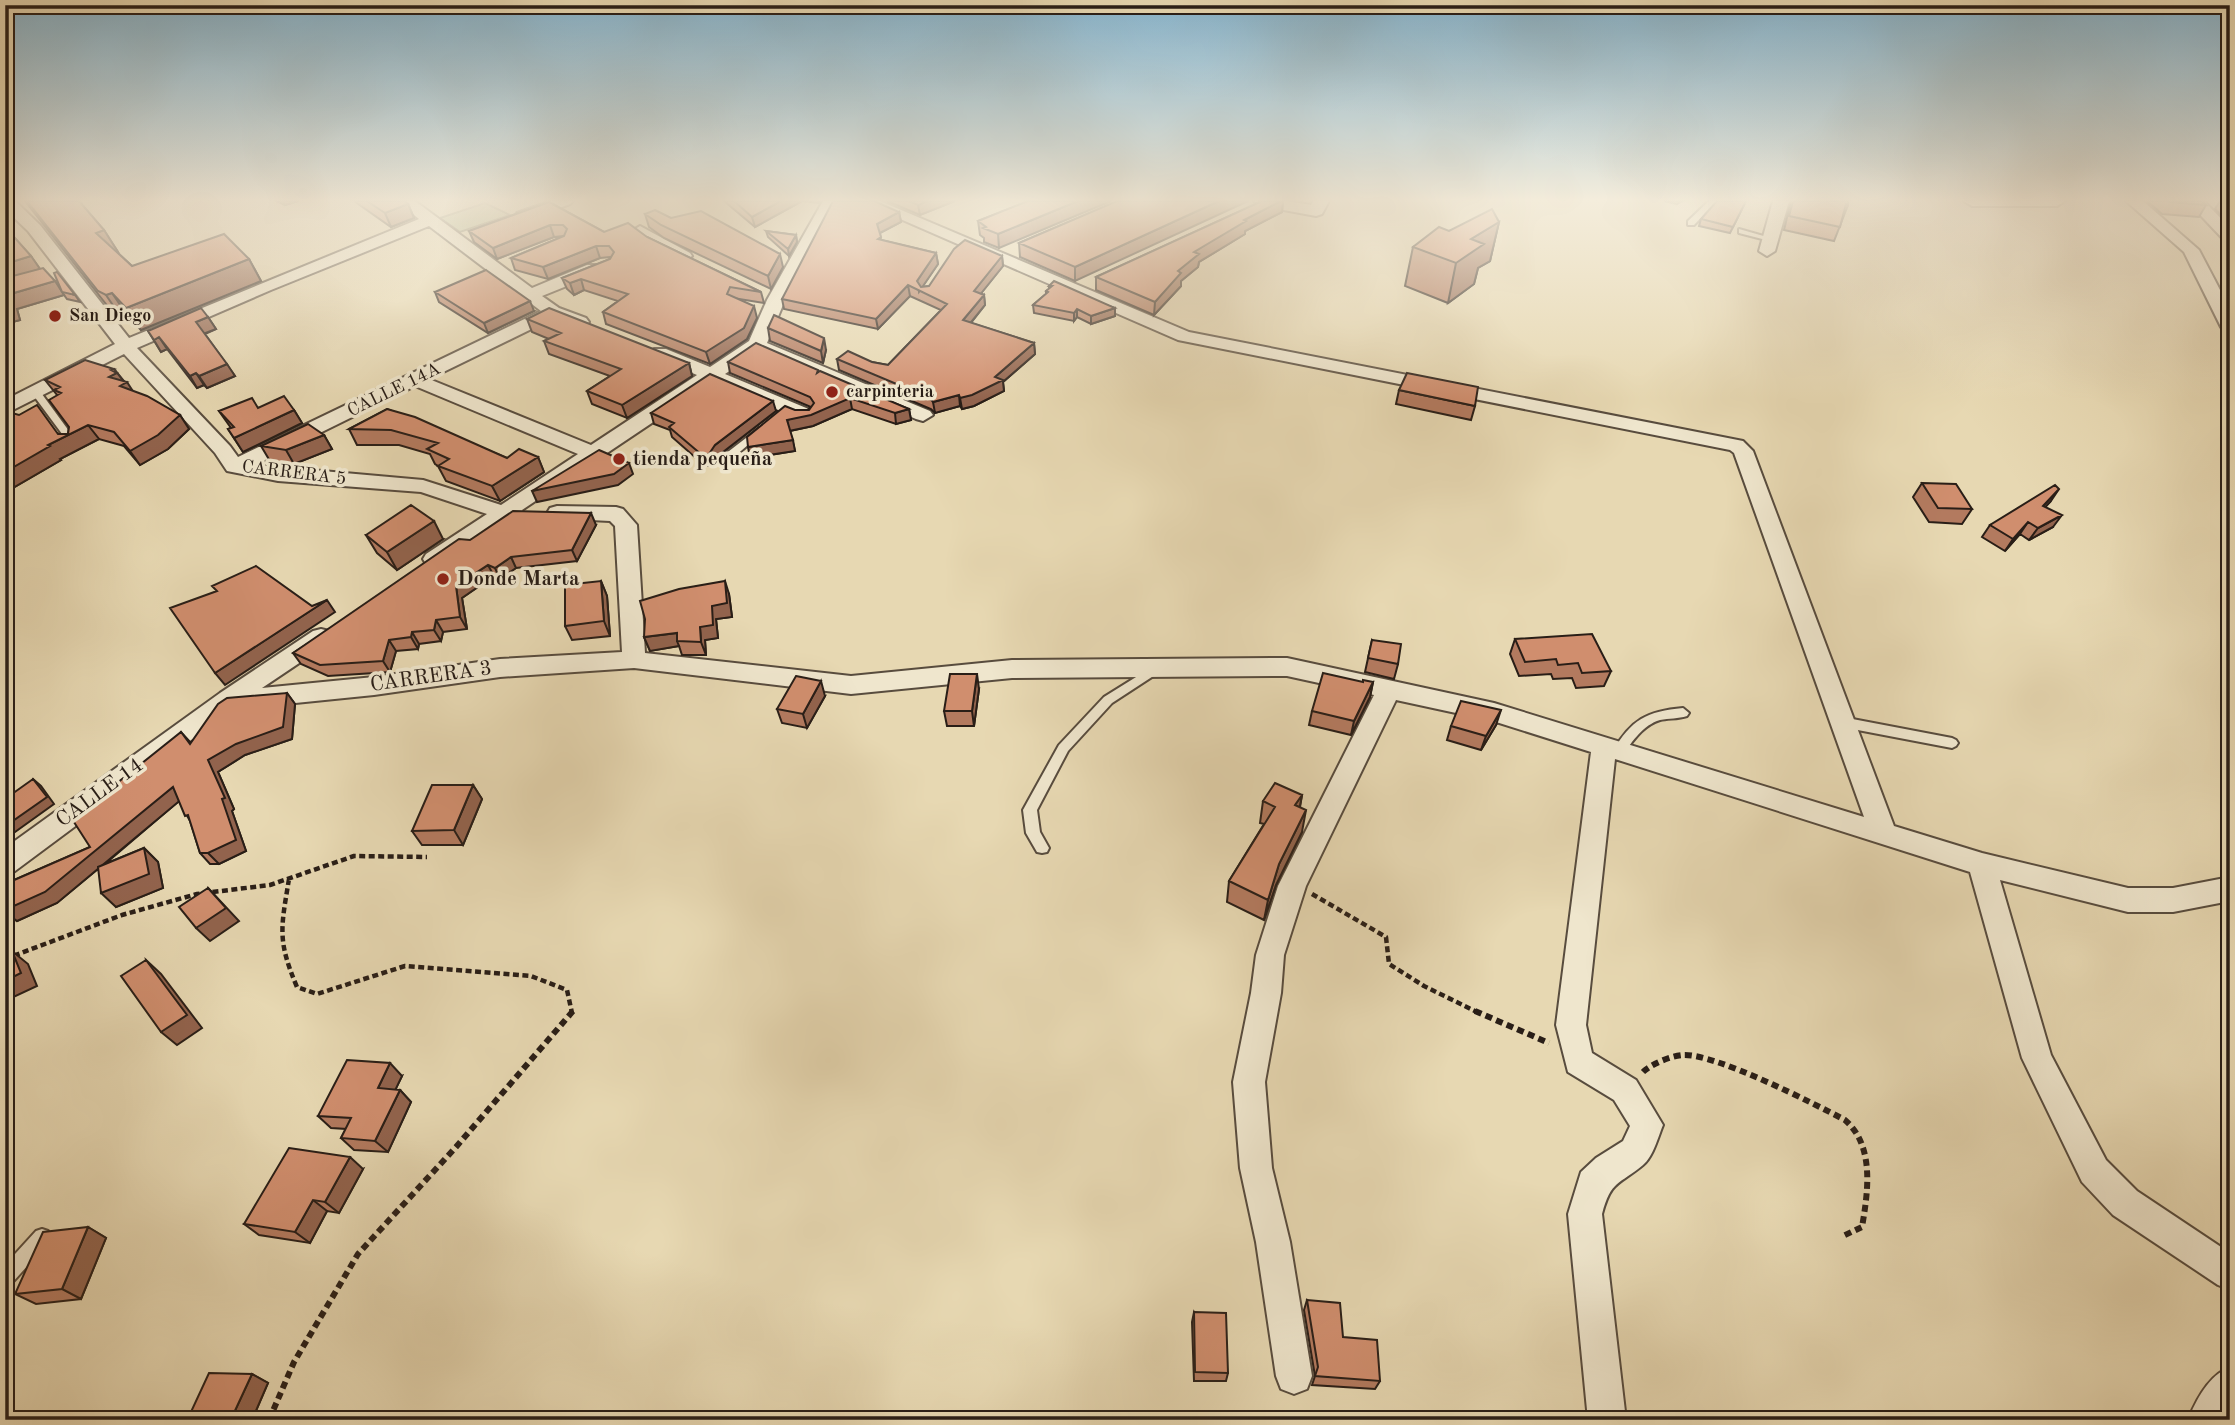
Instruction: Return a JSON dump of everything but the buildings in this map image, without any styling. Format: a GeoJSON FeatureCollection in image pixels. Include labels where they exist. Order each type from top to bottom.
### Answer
{"type":"FeatureCollection","features":[{"type":"Feature","properties":{"kind":"street","name":"CARRERA 5"},"geometry":{"type":"LineString","coordinates":[[56,268],[223,450],[234,467],[278,475],[423,486],[502,512],[616,514],[626,525],[634,660]]}},
{"type":"Feature","properties":{"kind":"street"},"geometry":{"type":"LineString","coordinates":[[5,408],[126,346],[311,268]]}},
{"type":"Feature","properties":{"kind":"street"},"geometry":{"type":"LineString","coordinates":[[530,295],[598,268]]}},
{"type":"Feature","properties":{"kind":"street"},"geometry":{"type":"LineString","coordinates":[[411,575],[757,344],[770,298],[789,268]]}},
{"type":"Feature","properties":{"kind":"street"},"geometry":{"type":"LineString","coordinates":[[1027,268],[1184,336],[1736,445],[1743,452],[1884,835]]}},
{"type":"Feature","properties":{"kind":"street"},"geometry":{"type":"LineString","coordinates":[[2200,268],[2230,327]]}},
{"type":"Feature","properties":{"kind":"street"},"geometry":{"type":"LineString","coordinates":[[495,269],[553,312],[602,331]]}},
{"type":"Feature","properties":{"kind":"street"},"geometry":{"type":"LineString","coordinates":[[1077,289],[1102,277]]}},
{"type":"Feature","properties":{"kind":"street"},"geometry":{"type":"LineString","coordinates":[[2212,289],[2230,290]]}},
{"type":"Feature","properties":{"kind":"street","name":"CALLE 14A"},"geometry":{"type":"LineString","coordinates":[[234,467],[553,312]]}},
{"type":"Feature","properties":{"kind":"street"},"geometry":{"type":"LineString","coordinates":[[757,344],[923,415]]}},
{"type":"Feature","properties":{"kind":"street"},"geometry":{"type":"LineString","coordinates":[[639,345],[712,374],[790,413]]}},
{"type":"Feature","properties":{"kind":"street"},"geometry":{"type":"LineString","coordinates":[[415,380],[593,453]]}},
{"type":"Feature","properties":{"kind":"street","name":"CALLE 14"},"geometry":{"type":"LineString","coordinates":[[6,861],[229,699],[343,622]]}},
{"type":"Feature","properties":{"kind":"street","name":"CARRERA 3"},"geometry":{"type":"LineString","coordinates":[[229,699],[374,686],[500,668],[634,660],[851,685],[1012,669],[1287,667],[1494,712],[1884,835],[1982,864],[2128,900],[2173,900],[2230,889]]}},
{"type":"Feature","properties":{"kind":"street"},"geometry":{"type":"LineString","coordinates":[[1294,1376],[1273,1242],[1256,1168],[1249,1082],[1266,993],[1270,955],[1292,886],[1389,689]]}},
{"type":"Feature","properties":{"kind":"street"},"geometry":{"type":"LineString","coordinates":[[1607,1420],[1585,1214],[1593,1184],[1608,1169],[1634,1152],[1647,1125],[1625,1090],[1580,1062],[1571,1024],[1612,748]]}},
{"type":"Feature","properties":{"kind":"street"},"geometry":{"type":"LineString","coordinates":[[1982,864],[2037,1058],[2094,1171],[2125,1203],[2230,1273]]}},
{"type":"Feature","properties":{"kind":"street"},"geometry":{"type":"LineString","coordinates":[[2206,1420],[2230,1385]]}},
{"type":"Feature","properties":{"kind":"lane"},"geometry":{"type":"LineString","coordinates":[[36,393],[74,444]]}},
{"type":"Feature","properties":{"kind":"lane"},"geometry":{"type":"LineString","coordinates":[[724,460],[767,425]]}},
{"type":"Feature","properties":{"kind":"lane"},"geometry":{"type":"LineString","coordinates":[[1042,848],[1033,833],[1030,810],[1063,748],[1108,700],[1158,668]]}},
{"type":"Feature","properties":{"kind":"lane"},"geometry":{"type":"LineString","coordinates":[[1612,748],[1641,721],[1659,714],[1683,713]]}},
{"type":"Feature","properties":{"kind":"lane"},"geometry":{"type":"LineString","coordinates":[[1841,722],[1952,743]]}},
{"type":"Feature","properties":{"kind":"lane"},"geometry":{"type":"LineString","coordinates":[[5,1278],[42,1237]]}},
{"type":"Feature","properties":{"kind":"path"},"geometry":{"type":"LineString","coordinates":[[5,959],[122,915],[197,894],[270,886],[354,856],[427,857]]}},
{"type":"Feature","properties":{"kind":"path"},"geometry":{"type":"LineString","coordinates":[[269,1420],[294,1362],[358,1254],[456,1147],[573,1012],[567,990],[531,976],[405,966],[317,994],[297,986],[284,954],[281,927],[289,879]]}},
{"type":"Feature","properties":{"kind":"path"},"geometry":{"type":"LineString","coordinates":[[1292,886],[1328,901],[1386,937],[1389,964],[1412,980],[1484,1015],[1535,1034],[1580,1062]]}},
{"type":"Feature","properties":{"kind":"path"},"geometry":{"type":"LineString","coordinates":[[1625,1090],[1647,1068],[1686,1055],[1790,1093],[1853,1126],[1867,1161],[1869,1192],[1862,1227],[1843,1236]]}},
{"type":"Feature","properties":{"kind":"place","name":"San Diego"},"geometry":{"type":"Point","coordinates":[55,316]}},
{"type":"Feature","properties":{"kind":"place","name":"carpinteria"},"geometry":{"type":"Point","coordinates":[832,392]}},
{"type":"Feature","properties":{"kind":"place","name":"tienda pequeña"},"geometry":{"type":"Point","coordinates":[619,459]}},
{"type":"Feature","properties":{"kind":"place","name":"Donde Marta"},"geometry":{"type":"Point","coordinates":[443,579]}}]}
